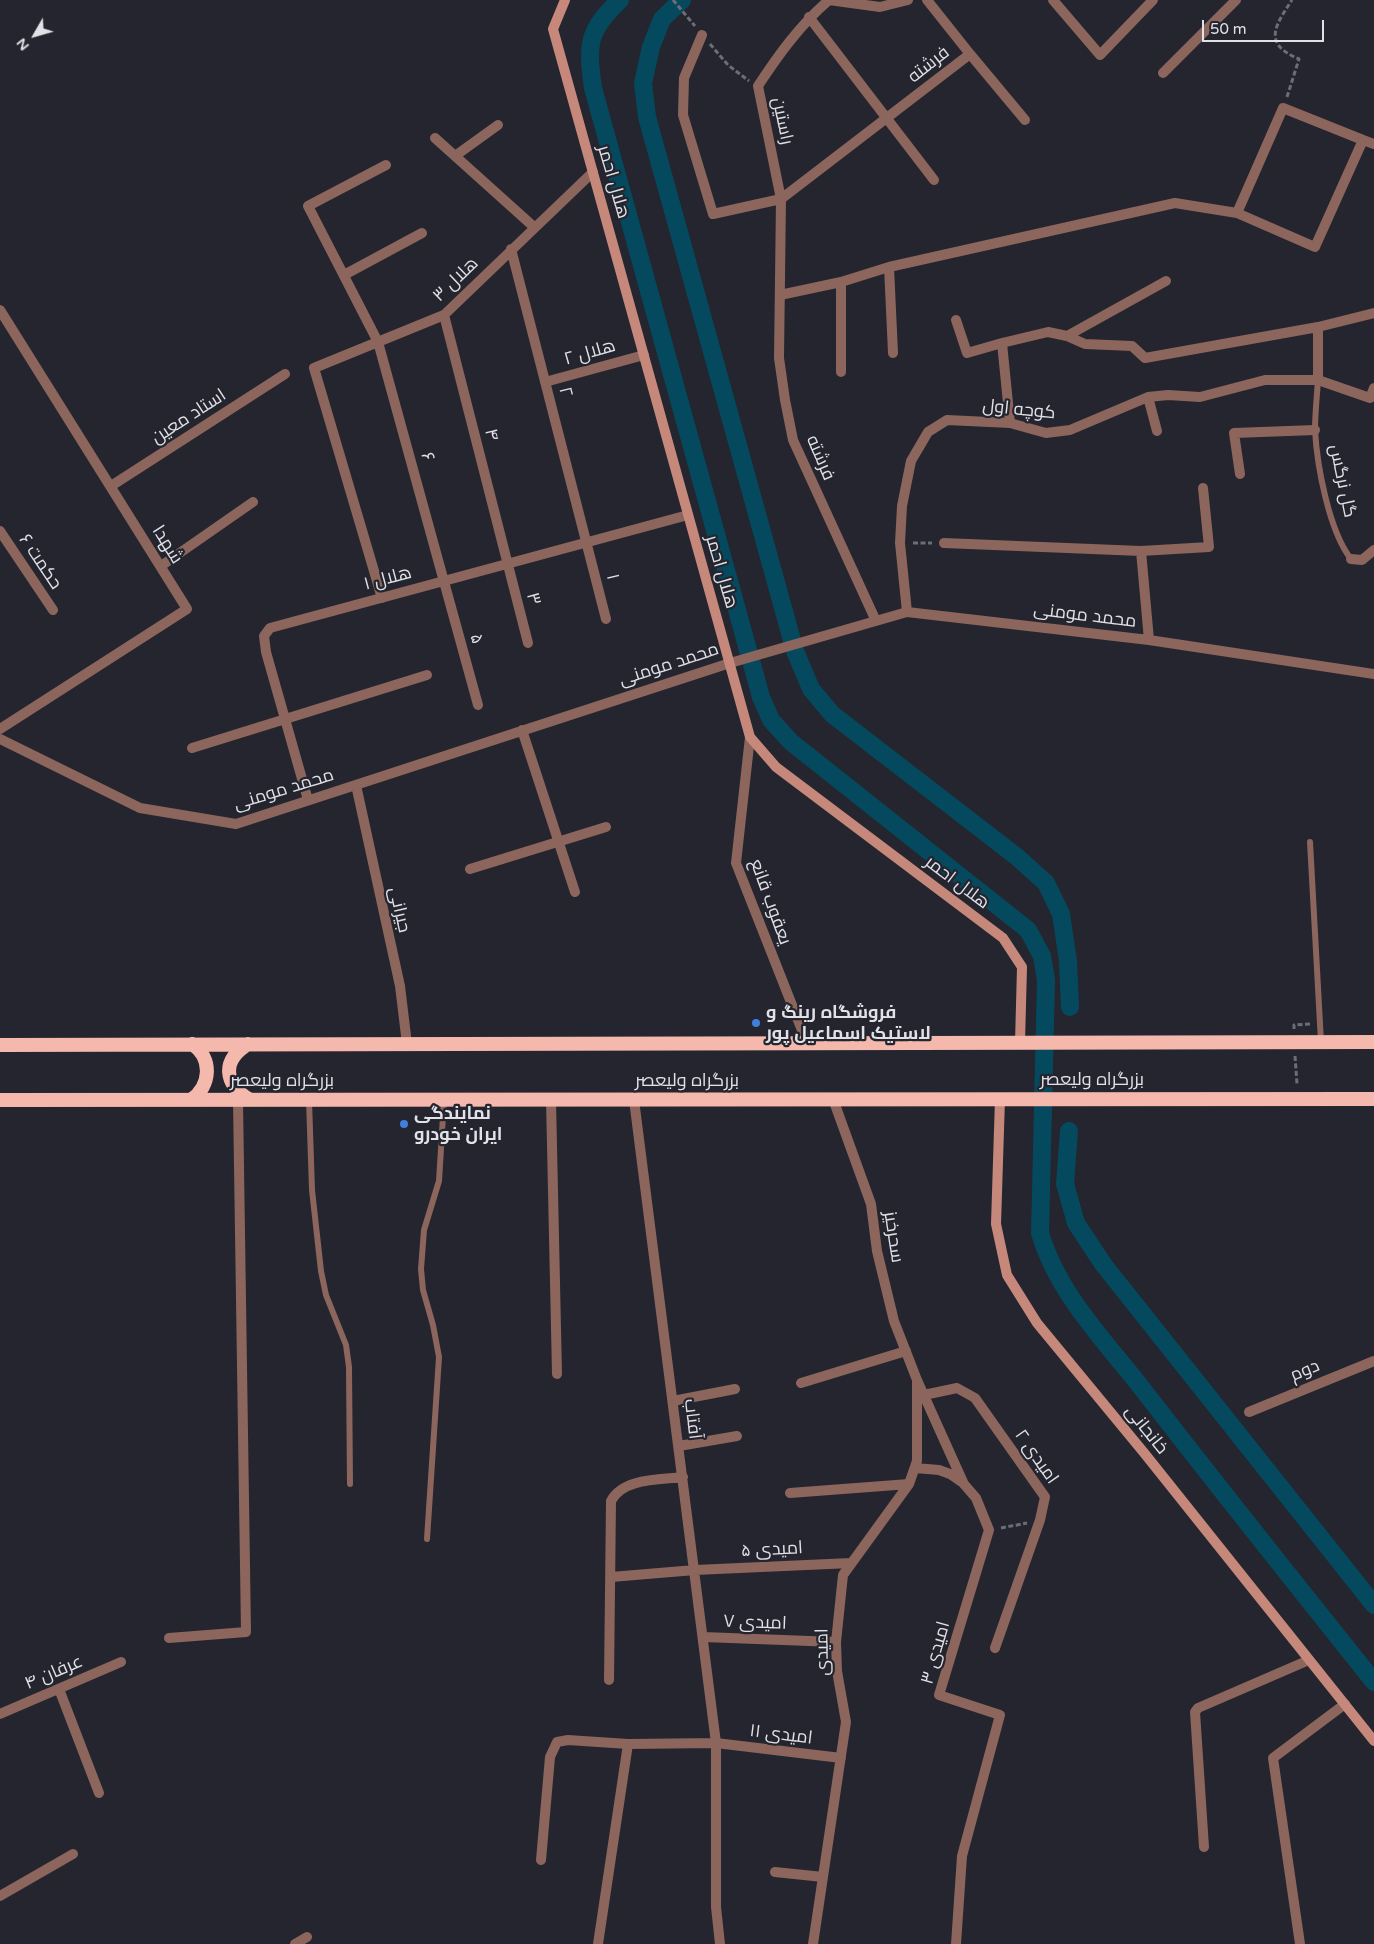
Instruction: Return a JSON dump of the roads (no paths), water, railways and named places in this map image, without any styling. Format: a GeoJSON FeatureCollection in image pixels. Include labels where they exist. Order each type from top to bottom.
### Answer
{"type":"FeatureCollection","features":[{"type":"Feature","properties":{"kind":"highway","name":"بزرگراه ولیعصر"},"geometry":{"type":"LineString","coordinates":[[0,1045],[1374,1042]]}},
{"type":"Feature","properties":{"kind":"highway"},"geometry":{"type":"LineString","coordinates":[[191,1100],[203,1089],[207,1064],[205,1057],[192,1044]]}},
{"type":"Feature","properties":{"kind":"highway"},"geometry":{"type":"LineString","coordinates":[[244,1100],[229,1077],[232,1058],[248,1044]]}},
{"type":"Feature","properties":{"kind":"highway","name":"بزرگراه ولیعصر"},"geometry":{"type":"LineString","coordinates":[[0,1100],[1374,1099]]}},
{"type":"Feature","properties":{"kind":"main road","name":"هلال احمر"},"geometry":{"type":"LineString","coordinates":[[565,0],[553,29],[750,737],[776,767],[1003,938],[1022,966],[1020,1042]]}},
{"type":"Feature","properties":{"kind":"main road","name":"خانجانی"},"geometry":{"type":"LineString","coordinates":[[1000,1099],[996,1224],[1007,1275],[1036,1323],[1145,1454],[1374,1741]]}},
{"type":"Feature","properties":{"kind":"street","name":"راستین"},"geometry":{"type":"LineString","coordinates":[[780,295],[781,199],[758,86],[779,53],[810,17],[829,0],[880,7],[908,0]]}},
{"type":"Feature","properties":{"kind":"street","name":"فرشته"},"geometry":{"type":"LineString","coordinates":[[781,199],[970,54],[927,0]]}},
{"type":"Feature","properties":{"kind":"street"},"geometry":{"type":"LineString","coordinates":[[1053,0],[1100,55],[1153,0]]}},
{"type":"Feature","properties":{"kind":"street"},"geometry":{"type":"LineString","coordinates":[[1164,72],[1236,0]]}},
{"type":"Feature","properties":{"kind":"street"},"geometry":{"type":"LineString","coordinates":[[810,17],[934,180]]}},
{"type":"Feature","properties":{"kind":"street"},"geometry":{"type":"LineString","coordinates":[[702,35],[684,78],[683,115],[713,214],[781,199]]}},
{"type":"Feature","properties":{"kind":"street"},"geometry":{"type":"LineString","coordinates":[[970,54],[1025,120]]}},
{"type":"Feature","properties":{"kind":"street"},"geometry":{"type":"LineString","coordinates":[[1237,213],[1283,108],[1374,144]]}},
{"type":"Feature","properties":{"kind":"street"},"geometry":{"type":"LineString","coordinates":[[455,156],[498,125]]}},
{"type":"Feature","properties":{"kind":"street"},"geometry":{"type":"LineString","coordinates":[[435,138],[534,227]]}},
{"type":"Feature","properties":{"kind":"street"},"geometry":{"type":"LineString","coordinates":[[780,295],[841,282],[889,267],[1175,203],[1237,213],[1315,247],[1363,140]]}},
{"type":"Feature","properties":{"kind":"street","name":"۶"},"geometry":{"type":"LineString","coordinates":[[386,165],[308,206],[378,342],[444,581]]}},
{"type":"Feature","properties":{"kind":"street","name":"هلال ۳"},"geometry":{"type":"LineString","coordinates":[[382,598],[314,368],[444,315],[593,172]]}},
{"type":"Feature","properties":{"kind":"street"},"geometry":{"type":"LineString","coordinates":[[344,275],[422,233]]}},
{"type":"Feature","properties":{"kind":"street","name":"۲"},"geometry":{"type":"LineString","coordinates":[[511,249],[586,542]]}},
{"type":"Feature","properties":{"kind":"street"},"geometry":{"type":"LineString","coordinates":[[889,267],[893,353]]}},
{"type":"Feature","properties":{"kind":"street"},"geometry":{"type":"LineString","coordinates":[[1067,336],[1166,281]]}},
{"type":"Feature","properties":{"kind":"street"},"geometry":{"type":"LineString","coordinates":[[841,282],[841,372]]}},
{"type":"Feature","properties":{"kind":"street","name":"فرشته"},"geometry":{"type":"LineString","coordinates":[[780,295],[778,358],[794,440],[876,621]]}},
{"type":"Feature","properties":{"kind":"street","name":"شهدا"},"geometry":{"type":"LineString","coordinates":[[0,310],[187,608],[0,729]]}},
{"type":"Feature","properties":{"kind":"street"},"geometry":{"type":"LineString","coordinates":[[956,320],[967,353],[1048,332],[1067,336],[1085,344],[1132,346],[1145,358],[1318,327],[1374,312]]}},
{"type":"Feature","properties":{"kind":"street","name":"۴"},"geometry":{"type":"LineString","coordinates":[[444,315],[507,564]]}},
{"type":"Feature","properties":{"kind":"street"},"geometry":{"type":"LineString","coordinates":[[1318,327],[1318,380]]}},
{"type":"Feature","properties":{"kind":"street"},"geometry":{"type":"LineString","coordinates":[[1002,344],[1010,423]]}},
{"type":"Feature","properties":{"kind":"street","name":"هلال ۲"},"geometry":{"type":"LineString","coordinates":[[545,382],[644,355]]}},
{"type":"Feature","properties":{"kind":"street","name":"استاد معین"},"geometry":{"type":"LineString","coordinates":[[111,486],[285,374]]}},
{"type":"Feature","properties":{"kind":"street","name":"کوچه اول"},"geometry":{"type":"LineString","coordinates":[[907,612],[900,542],[902,506],[911,461],[928,432],[948,420],[1010,423],[1046,433],[1070,430],[1148,397],[1168,395],[1200,397],[1265,380],[1318,380],[1370,398],[1374,388]]}},
{"type":"Feature","properties":{"kind":"street"},"geometry":{"type":"LineString","coordinates":[[1148,397],[1157,431]]}},
{"type":"Feature","properties":{"kind":"street"},"geometry":{"type":"LineString","coordinates":[[1240,474],[1234,433],[1315,430]]}},
{"type":"Feature","properties":{"kind":"street"},"geometry":{"type":"LineString","coordinates":[[944,543],[1141,551],[1209,547],[1203,488]]}},
{"type":"Feature","properties":{"kind":"street"},"geometry":{"type":"LineString","coordinates":[[160,566],[254,502]]}},
{"type":"Feature","properties":{"kind":"street","name":"هلال ۱"},"geometry":{"type":"LineString","coordinates":[[308,800],[264,636],[270,628],[688,515]]}},
{"type":"Feature","properties":{"kind":"street","name":"حکمت ۶"},"geometry":{"type":"LineString","coordinates":[[0,531],[52,610]]}},
{"type":"Feature","properties":{"kind":"street","name":"۱"},"geometry":{"type":"LineString","coordinates":[[586,542],[606,619]]}},
{"type":"Feature","properties":{"kind":"street","name":"گل نرگس"},"geometry":{"type":"LineString","coordinates":[[1351,559],[1362,560],[1374,550]]}},
{"type":"Feature","properties":{"kind":"street"},"geometry":{"type":"LineString","coordinates":[[1141,551],[1149,640]]}},
{"type":"Feature","properties":{"kind":"street","name":"۳"},"geometry":{"type":"LineString","coordinates":[[507,564],[528,643]]}},
{"type":"Feature","properties":{"kind":"street","name":"۵"},"geometry":{"type":"LineString","coordinates":[[444,581],[478,705]]}},
{"type":"Feature","properties":{"kind":"street","name":"محمد مومنی"},"geometry":{"type":"LineString","coordinates":[[0,739],[140,808],[236,824],[730,662],[907,612],[1149,640],[1374,674]]}},
{"type":"Feature","properties":{"kind":"street"},"geometry":{"type":"LineString","coordinates":[[192,748],[427,675]]}},
{"type":"Feature","properties":{"kind":"street"},"geometry":{"type":"LineString","coordinates":[[522,730],[557,842],[575,892]]}},
{"type":"Feature","properties":{"kind":"street","name":"یعقوب قانع"},"geometry":{"type":"LineString","coordinates":[[750,737],[736,863],[807,1043]]}},
{"type":"Feature","properties":{"kind":"street","name":"جیرانی"},"geometry":{"type":"LineString","coordinates":[[356,785],[400,986],[408,1044]]}},
{"type":"Feature","properties":{"kind":"street"},"geometry":{"type":"LineString","coordinates":[[470,869],[606,827]]}},
{"type":"Feature","properties":{"kind":"street"},"geometry":{"type":"LineString","coordinates":[[169,1638],[246,1632],[244,1100]]}},
{"type":"Feature","properties":{"kind":"street"},"geometry":{"type":"LineString","coordinates":[[550,1100],[557,1374]]}},
{"type":"Feature","properties":{"kind":"street","name":"آفتاب"},"geometry":{"type":"LineString","coordinates":[[634,1100],[716,1743],[716,1907],[720,1944]]}},
{"type":"Feature","properties":{"kind":"street","name":"سحرخیز"},"geometry":{"type":"LineString","coordinates":[[833,1100],[871,1204],[876,1251],[894,1321],[917,1380]]}},
{"type":"Feature","properties":{"kind":"street"},"geometry":{"type":"LineString","coordinates":[[801,1383],[906,1351]]}},
{"type":"Feature","properties":{"kind":"street","name":"دوم"},"geometry":{"type":"LineString","coordinates":[[1249,1412],[1374,1361]]}},
{"type":"Feature","properties":{"kind":"street"},"geometry":{"type":"LineString","coordinates":[[917,1380],[963,1483]]}},
{"type":"Feature","properties":{"kind":"street","name":"امیدی"},"geometry":{"type":"LineString","coordinates":[[814,1944],[846,1722],[837,1670],[836,1642],[843,1575],[909,1484],[918,1461],[917,1380]]}},
{"type":"Feature","properties":{"kind":"street","name":"امیدی ۲"},"geometry":{"type":"LineString","coordinates":[[924,1395],[957,1388],[975,1398],[1045,1497],[1040,1520],[995,1648]]}},
{"type":"Feature","properties":{"kind":"street"},"geometry":{"type":"LineString","coordinates":[[673,1401],[735,1389]]}},
{"type":"Feature","properties":{"kind":"street"},"geometry":{"type":"LineString","coordinates":[[679,1446],[737,1436]]}},
{"type":"Feature","properties":{"kind":"street"},"geometry":{"type":"LineString","coordinates":[[915,1468],[939,1470],[950,1474],[963,1483]]}},
{"type":"Feature","properties":{"kind":"street"},"geometry":{"type":"LineString","coordinates":[[610,1680],[611,1501],[615,1494],[628,1486],[683,1477]]}},
{"type":"Feature","properties":{"kind":"street","name":"امیدی ۳"},"geometry":{"type":"LineString","coordinates":[[956,1944],[962,1856],[1000,1714],[939,1695],[989,1530],[976,1498],[963,1483]]}},
{"type":"Feature","properties":{"kind":"street"},"geometry":{"type":"LineString","coordinates":[[790,1493],[909,1484]]}},
{"type":"Feature","properties":{"kind":"street","name":"امیدی ۵"},"geometry":{"type":"LineString","coordinates":[[611,1577],[695,1570],[851,1563]]}},
{"type":"Feature","properties":{"kind":"street","name":"امیدی ۷"},"geometry":{"type":"LineString","coordinates":[[703,1637],[836,1642]]}},
{"type":"Feature","properties":{"kind":"street"},"geometry":{"type":"LineString","coordinates":[[1204,1847],[1195,1712],[1198,1708],[1310,1660]]}},
{"type":"Feature","properties":{"kind":"street","name":"عرفان ۴"},"geometry":{"type":"LineString","coordinates":[[0,1714],[121,1662]]}},
{"type":"Feature","properties":{"kind":"street"},"geometry":{"type":"LineString","coordinates":[[59,1689],[99,1793]]}},
{"type":"Feature","properties":{"kind":"street"},"geometry":{"type":"LineString","coordinates":[[1300,1944],[1274,1758],[1345,1704]]}},
{"type":"Feature","properties":{"kind":"street","name":"امیدی ۱۱"},"geometry":{"type":"LineString","coordinates":[[541,1860],[550,1757],[557,1742],[568,1740],[628,1744],[716,1743],[841,1758]]}},
{"type":"Feature","properties":{"kind":"street"},"geometry":{"type":"LineString","coordinates":[[598,1944],[628,1744]]}},
{"type":"Feature","properties":{"kind":"street"},"geometry":{"type":"LineString","coordinates":[[0,1896],[73,1854]]}},
{"type":"Feature","properties":{"kind":"street"},"geometry":{"type":"LineString","coordinates":[[775,1872],[824,1877]]}},
{"type":"Feature","properties":{"kind":"street"},"geometry":{"type":"LineString","coordinates":[[295,1944],[307,1937]]}},
{"type":"Feature","properties":{"kind":"lane","name":"گل نرگس"},"geometry":{"type":"LineString","coordinates":[[1318,380],[1315,430],[1329,508],[1342,548],[1351,559]]}},
{"type":"Feature","properties":{"kind":"lane"},"geometry":{"type":"LineString","coordinates":[[1310,842],[1321,1042]]}},
{"type":"Feature","properties":{"kind":"lane"},"geometry":{"type":"LineString","coordinates":[[309,1100],[311,1173],[321,1271],[326,1295],[346,1345],[349,1367],[350,1484]]}},
{"type":"Feature","properties":{"kind":"lane"},"geometry":{"type":"LineString","coordinates":[[427,1539],[439,1357],[433,1325],[423,1290],[421,1269],[424,1230],[439,1181],[444,1100]]}},
{"type":"Feature","properties":{"kind":"waterway"},"geometry":{"type":"LineString","coordinates":[[620,0],[595,30],[590,49],[593,88],[761,697],[771,720],[791,742],[1028,930],[1042,956],[1046,980],[1040,1233],[1048,1255],[1070,1295],[1097,1333],[1374,1682]]}},
{"type":"Feature","properties":{"kind":"waterway"},"geometry":{"type":"LineString","coordinates":[[682,0],[662,19],[651,47],[643,83],[647,117],[795,651],[811,689],[832,714],[1016,856],[1046,883],[1061,914],[1068,961],[1070,1007]]}},
{"type":"Feature","properties":{"kind":"waterway"},"geometry":{"type":"LineString","coordinates":[[1069,1131],[1065,1184],[1076,1223],[1103,1264],[1374,1605]]}},
{"type":"Feature","properties":{"kind":"place","name":"فروشگاه رینگ و لاستیک اسماعیل پور"},"geometry":{"type":"Point","coordinates":[756,1023]}},
{"type":"Feature","properties":{"kind":"place","name":"نمایندگی ایران خودرو"},"geometry":{"type":"Point","coordinates":[404,1124]}}]}
